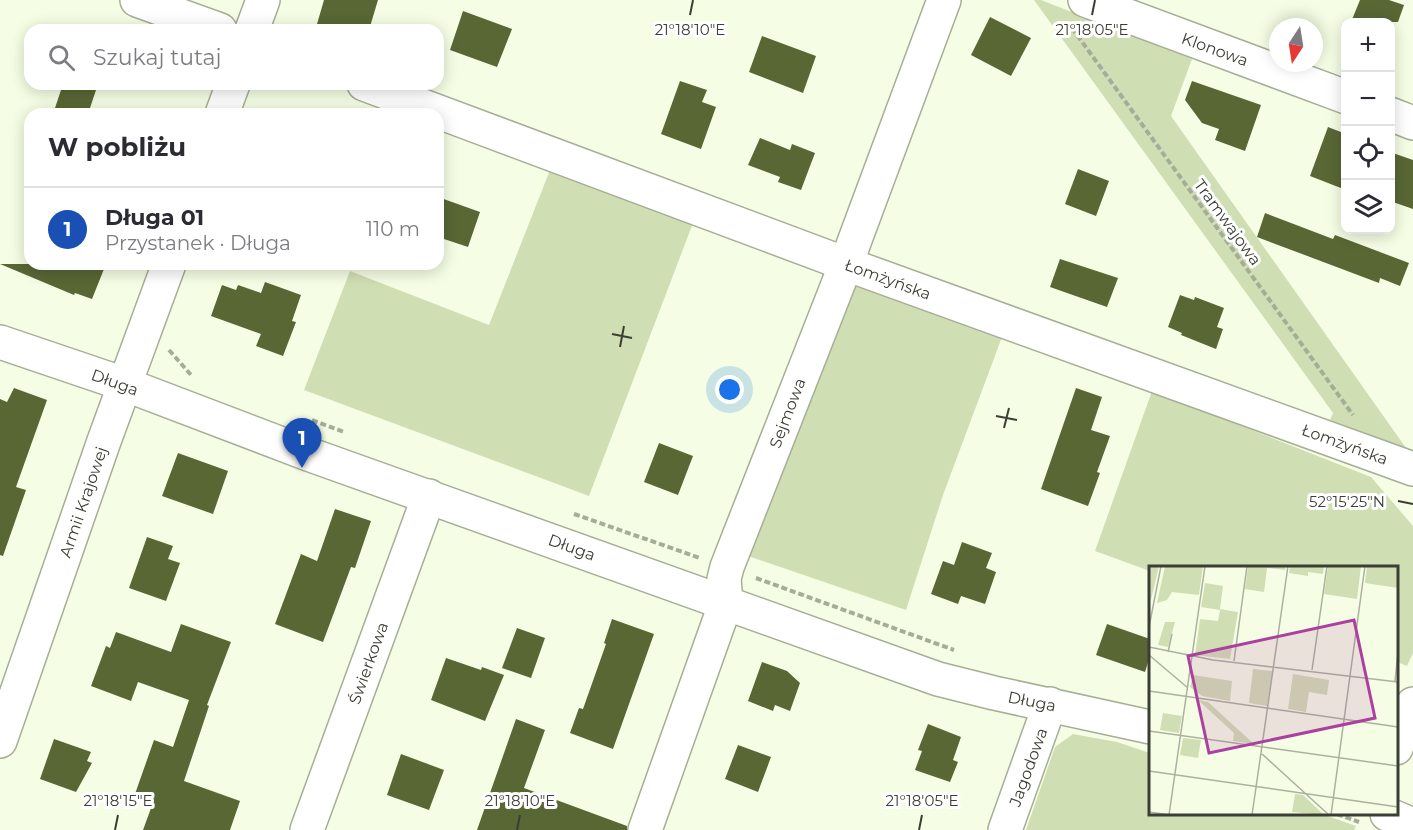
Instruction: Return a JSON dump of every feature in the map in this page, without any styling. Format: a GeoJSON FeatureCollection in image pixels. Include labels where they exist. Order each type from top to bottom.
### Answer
{"type":"FeatureCollection","features":[{"type":"Feature","properties":{"kind":"street"},"geometry":{"type":"LineString","coordinates":[[137,0],[203,24]]}},
{"type":"Feature","properties":{"kind":"street"},"geometry":{"type":"LineString","coordinates":[[254,24],[263,0]]}},
{"type":"Feature","properties":{"kind":"street","name":"Sejmowa"},"geometry":{"type":"LineString","coordinates":[[645,830],[726,602],[724,579],[727,567],[846,264],[944,0]]}},
{"type":"Feature","properties":{"kind":"street","name":"Klonowa"},"geometry":{"type":"LineString","coordinates":[[1075,10],[1341,96]]}},
{"type":"Feature","properties":{"kind":"street"},"geometry":{"type":"LineString","coordinates":[[224,108],[231,90]]}},
{"type":"Feature","properties":{"kind":"street","name":"Łomżyńska"},"geometry":{"type":"LineString","coordinates":[[380,90],[428,108]]}},
{"type":"Feature","properties":{"kind":"street","name":"Łomżyńska"},"geometry":{"type":"LineString","coordinates":[[444,114],[846,264],[1413,469]]}},
{"type":"Feature","properties":{"kind":"street"},"geometry":{"type":"LineString","coordinates":[[1395,116],[1413,123]]}},
{"type":"Feature","properties":{"kind":"street","name":"Armii Krajowej"},"geometry":{"type":"LineString","coordinates":[[0,741],[124,384],[168,270]]}},
{"type":"Feature","properties":{"kind":"street","name":"Długa"},"geometry":{"type":"LineString","coordinates":[[0,342],[124,384],[308,454],[938,679],[1149,727]]}},
{"type":"Feature","properties":{"kind":"street","name":"Świerkowa"},"geometry":{"type":"LineString","coordinates":[[307,830],[429,496]]}},
{"type":"Feature","properties":{"kind":"street","name":"Jagodowa"},"geometry":{"type":"LineString","coordinates":[[1005,830],[1050,704]]}},
{"type":"Feature","properties":{"kind":"street"},"geometry":{"type":"LineString","coordinates":[[1398,743],[1413,704]]}},
{"type":"Feature","properties":{"kind":"street"},"geometry":{"type":"LineString","coordinates":[[1369,830],[1373,815]]}},
{"type":"Feature","properties":{"kind":"street"},"geometry":{"type":"LineString","coordinates":[[1392,815],[1413,825]]}},
{"type":"Feature","properties":{"kind":"path","name":"Tramwajowa"},"geometry":{"type":"LineString","coordinates":[[1075,10],[1357,420]]}},
{"type":"Feature","properties":{"kind":"path"},"geometry":{"type":"LineString","coordinates":[[168,349],[198,379]]}},
{"type":"Feature","properties":{"kind":"path"},"geometry":{"type":"LineString","coordinates":[[304,417],[349,434]]}},
{"type":"Feature","properties":{"kind":"path"},"geometry":{"type":"LineString","coordinates":[[572,513],[958,651]]}},
{"type":"Feature","properties":{"kind":"green space"},"geometry":{"type":"Polygon","coordinates":[[[1034,0],[1041,0],[1192,59],[1171,116],[1406,448],[1330,420],[1333,413],[1034,0]]]}},
{"type":"Feature","properties":{"kind":"green space"},"geometry":{"type":"Polygon","coordinates":[[[550,170],[693,223],[589,496],[304,390],[350,271],[489,325],[550,170]]]}},
{"type":"Feature","properties":{"kind":"green space"},"geometry":{"type":"Polygon","coordinates":[[[853,282],[1002,337],[943,495],[906,610],[748,556],[853,282]]]}},
{"type":"Feature","properties":{"kind":"green space"},"geometry":{"type":"Polygon","coordinates":[[[1152,391],[1371,477],[1413,526],[1413,653],[1407,666],[1398,662],[1398,566],[1149,566],[1149,571],[1095,551],[1152,391]]]}},
{"type":"Feature","properties":{"kind":"green space"},"geometry":{"type":"Polygon","coordinates":[[[1073,734],[1117,742],[1149,753],[1149,815],[1325,815],[1356,826],[1354,830],[1026,830],[1055,747],[1073,734]]]}},
{"type":"Feature","properties":{"kind":"building"},"geometry":{"type":"Polygon","coordinates":[[[324,0],[378,0],[371,24],[317,24],[324,0]]]}},
{"type":"Feature","properties":{"kind":"building"},"geometry":{"type":"Polygon","coordinates":[[[1360,0],[1389,0],[1404,5],[1398,22],[1395,22],[1395,18],[1353,18],[1360,0]]]}},
{"type":"Feature","properties":{"kind":"building"},"geometry":{"type":"Polygon","coordinates":[[[463,11],[512,29],[497,67],[450,50],[463,11]]]}},
{"type":"Feature","properties":{"kind":"building"},"geometry":{"type":"Polygon","coordinates":[[[990,17],[1031,38],[1011,76],[971,55],[990,17]]]}},
{"type":"Feature","properties":{"kind":"building"},"geometry":{"type":"Polygon","coordinates":[[[762,36],[816,56],[803,93],[749,72],[762,36]]]}},
{"type":"Feature","properties":{"kind":"building"},"geometry":{"type":"Polygon","coordinates":[[[680,81],[707,90],[702,102],[716,107],[701,149],[661,134],[680,81]]]}},
{"type":"Feature","properties":{"kind":"building"},"geometry":{"type":"Polygon","coordinates":[[[1192,81],[1261,105],[1245,151],[1215,140],[1219,129],[1202,123],[1185,100],[1192,81]]]}},
{"type":"Feature","properties":{"kind":"building"},"geometry":{"type":"Polygon","coordinates":[[[61,90],[96,90],[90,108],[55,108],[61,90]]]}},
{"type":"Feature","properties":{"kind":"building"},"geometry":{"type":"Polygon","coordinates":[[[1328,127],[1341,132],[1341,188],[1310,176],[1328,127]]]}},
{"type":"Feature","properties":{"kind":"building"},"geometry":{"type":"Polygon","coordinates":[[[760,138],[790,150],[792,144],[815,153],[801,190],[778,182],[780,177],[748,165],[760,138]]]}},
{"type":"Feature","properties":{"kind":"building"},"geometry":{"type":"Polygon","coordinates":[[[1395,154],[1413,160],[1413,209],[1395,203],[1395,154]]]}},
{"type":"Feature","properties":{"kind":"building"},"geometry":{"type":"Polygon","coordinates":[[[1078,169],[1109,181],[1096,216],[1065,204],[1078,169]]]}},
{"type":"Feature","properties":{"kind":"building"},"geometry":{"type":"Polygon","coordinates":[[[444,199],[480,212],[468,247],[444,239],[444,199]]]}},
{"type":"Feature","properties":{"kind":"building"},"geometry":{"type":"Polygon","coordinates":[[[1265,213],[1333,239],[1335,235],[1409,263],[1400,286],[1380,278],[1379,283],[1257,237],[1265,213]]]}},
{"type":"Feature","properties":{"kind":"building"},"geometry":{"type":"Polygon","coordinates":[[[1060,259],[1118,278],[1107,307],[1050,287],[1060,259]]]}},
{"type":"Feature","properties":{"kind":"building"},"geometry":{"type":"Polygon","coordinates":[[[0,264],[24,264],[24,270],[104,270],[92,299],[75,293],[74,295],[0,264]]]}},
{"type":"Feature","properties":{"kind":"building"},"geometry":{"type":"Polygon","coordinates":[[[265,282],[301,295],[292,321],[296,322],[283,356],[256,346],[261,334],[211,316],[222,285],[236,290],[238,285],[261,293],[265,282]]]}},
{"type":"Feature","properties":{"kind":"building"},"geometry":{"type":"Polygon","coordinates":[[[1180,295],[1194,300],[1195,297],[1224,308],[1217,327],[1223,329],[1216,349],[1181,335],[1182,333],[1168,327],[1180,295]]]}},
{"type":"Feature","properties":{"kind":"building"},"geometry":{"type":"Polygon","coordinates":[[[14,388],[47,400],[16,487],[26,490],[3,556],[0,555],[0,399],[7,402],[14,388]]]}},
{"type":"Feature","properties":{"kind":"building"},"geometry":{"type":"Polygon","coordinates":[[[1076,388],[1102,397],[1091,430],[1110,436],[1088,506],[1041,489],[1076,388]]]}},
{"type":"Feature","properties":{"kind":"building"},"geometry":{"type":"Polygon","coordinates":[[[659,443],[693,456],[678,495],[644,482],[659,443]]]}},
{"type":"Feature","properties":{"kind":"building"},"geometry":{"type":"Polygon","coordinates":[[[178,453],[228,471],[213,514],[162,496],[178,453]]]}},
{"type":"Feature","properties":{"kind":"building"},"geometry":{"type":"Polygon","coordinates":[[[335,509],[371,521],[355,568],[351,567],[323,642],[275,624],[301,554],[317,561],[335,509]]]}},
{"type":"Feature","properties":{"kind":"building"},"geometry":{"type":"Polygon","coordinates":[[[147,537],[173,546],[168,559],[180,563],[166,601],[129,588],[147,537]]]}},
{"type":"Feature","properties":{"kind":"building"},"geometry":{"type":"Polygon","coordinates":[[[962,542],[992,553],[986,568],[996,572],[985,604],[961,596],[958,604],[931,594],[943,561],[954,565],[962,542]]]}},
{"type":"Feature","properties":{"kind":"building"},"geometry":{"type":"Polygon","coordinates":[[[612,619],[654,634],[613,749],[570,733],[579,708],[583,709],[606,644],[604,643],[612,619]]]}},
{"type":"Feature","properties":{"kind":"building"},"geometry":{"type":"Polygon","coordinates":[[[181,624],[231,642],[207,705],[209,706],[184,781],[240,801],[230,830],[143,830],[154,800],[135,794],[154,740],[173,747],[189,700],[138,682],[131,701],[91,686],[106,646],[110,648],[116,632],[171,652],[181,624]]]}},
{"type":"Feature","properties":{"kind":"building"},"geometry":{"type":"Polygon","coordinates":[[[1107,624],[1149,639],[1149,659],[1145,672],[1096,655],[1107,624]]]}},
{"type":"Feature","properties":{"kind":"building"},"geometry":{"type":"Polygon","coordinates":[[[517,628],[545,638],[531,678],[502,668],[517,628]]]}},
{"type":"Feature","properties":{"kind":"building"},"geometry":{"type":"Polygon","coordinates":[[[446,658],[504,675],[485,721],[431,700],[446,658]]]}},
{"type":"Feature","properties":{"kind":"building"},"geometry":{"type":"Polygon","coordinates":[[[762,662],[787,671],[800,683],[790,711],[775,705],[773,711],[748,701],[762,662]]]}},
{"type":"Feature","properties":{"kind":"building"},"geometry":{"type":"Polygon","coordinates":[[[516,719],[545,730],[524,788],[627,826],[627,830],[477,830],[516,719]]]}},
{"type":"Feature","properties":{"kind":"building"},"geometry":{"type":"Polygon","coordinates":[[[928,724],[961,737],[953,760],[958,762],[950,782],[915,770],[922,751],[918,750],[928,724]]]}},
{"type":"Feature","properties":{"kind":"building"},"geometry":{"type":"Polygon","coordinates":[[[54,739],[91,752],[87,761],[92,763],[76,792],[40,779],[54,739]]]}},
{"type":"Feature","properties":{"kind":"building"},"geometry":{"type":"Polygon","coordinates":[[[738,745],[771,757],[758,792],[725,779],[738,745]]]}},
{"type":"Feature","properties":{"kind":"building"},"geometry":{"type":"Polygon","coordinates":[[[401,754],[444,770],[429,810],[387,795],[401,754]]]}},
{"type":"Feature","properties":{"kind":"place","name":"Długa 01"},"geometry":{"type":"Point","coordinates":[302,468]}}]}
